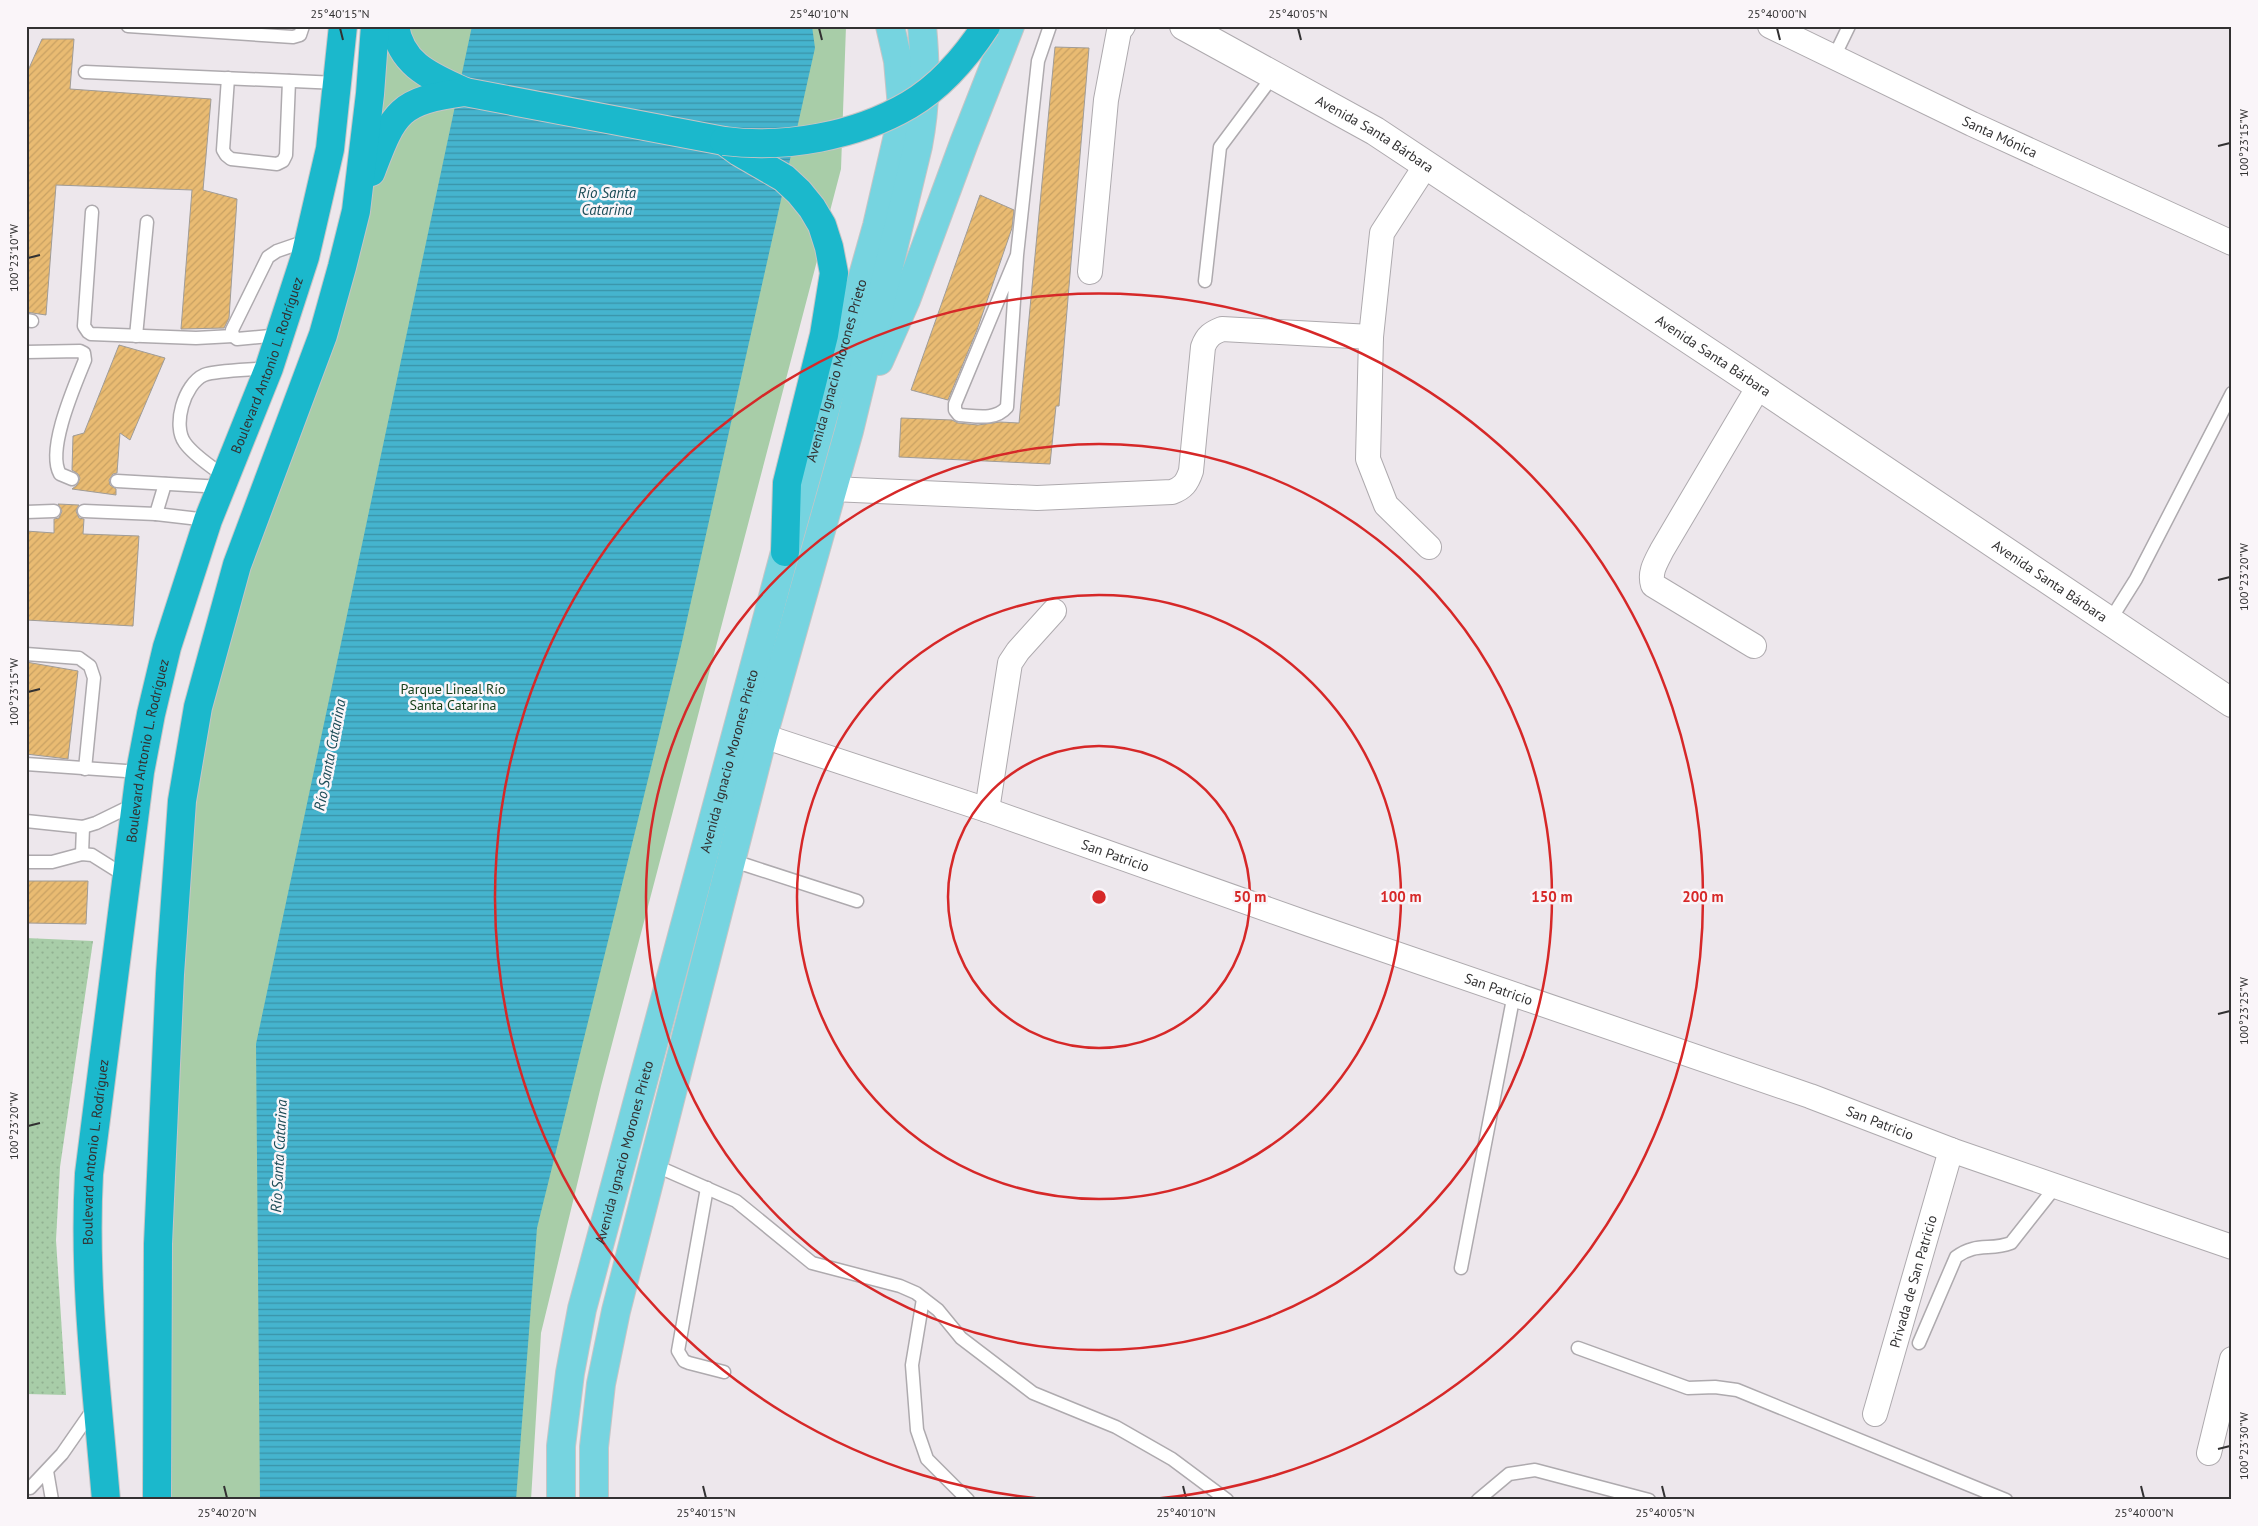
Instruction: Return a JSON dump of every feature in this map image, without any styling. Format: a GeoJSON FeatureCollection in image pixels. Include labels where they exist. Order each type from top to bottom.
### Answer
{"type":"FeatureCollection","features":[{"type":"Feature","properties":{"kind":"highway","name":"Boulevard Antonio L. Rodríguez"},"geometry":{"type":"LineString","coordinates":[[106,1500],[88,1292],[87,1213],[89,1174],[140,772],[167,646],[208,520],[281,335],[309,240],[330,149],[343,26]]}},
{"type":"Feature","properties":{"kind":"highway"},"geometry":{"type":"LineString","coordinates":[[356,211],[370,94],[375,26]]}},
{"type":"Feature","properties":{"kind":"highway"},"geometry":{"type":"LineString","coordinates":[[395,26],[403,49],[411,62],[427,75],[466,92],[724,141],[754,143],[800,140],[845,132],[874,122],[909,105],[932,88],[959,63],[972,48],[986,26]]}},
{"type":"Feature","properties":{"kind":"highway"},"geometry":{"type":"LineString","coordinates":[[157,1500],[158,1244],[170,974],[182,800],[198,707],[237,565],[323,335],[356,211],[385,134],[397,116],[411,105],[432,96],[466,92]]}},
{"type":"Feature","properties":{"kind":"highway"},"geometry":{"type":"LineString","coordinates":[[724,141],[784,178],[812,208],[822,225],[834,273],[824,334],[787,482],[784,552]]}},
{"type":"Feature","properties":{"kind":"main road","name":"Avenida Ignacio Morones Prieto"},"geometry":{"type":"LineString","coordinates":[[561,1500],[561,1446],[570,1373],[582,1310],[784,552],[877,226],[899,131],[902,108],[901,87],[898,61],[890,26]]}},
{"type":"Feature","properties":{"kind":"main road","name":"Avenida Ignacio Morones Prieto"},"geometry":{"type":"LineString","coordinates":[[594,1500],[594,1447],[601,1384],[616,1311],[763,736],[849,431],[916,156],[925,110],[926,67],[922,26]]}},
{"type":"Feature","properties":{"kind":"main road"},"geometry":{"type":"LineString","coordinates":[[849,431],[906,300],[1010,26]]}},
{"type":"Feature","properties":{"kind":"street"},"geometry":{"type":"LineString","coordinates":[[1090,272],[1106,100],[1120,31],[1123,26]]}},
{"type":"Feature","properties":{"kind":"street","name":"Avenida Santa Bárbara"},"geometry":{"type":"LineString","coordinates":[[1184,26],[1375,132],[1759,386],[2232,704]]}},
{"type":"Feature","properties":{"kind":"street","name":"Santa Mónica"},"geometry":{"type":"LineString","coordinates":[[1770,26],[1972,124],[2232,243]]}},
{"type":"Feature","properties":{"kind":"street"},"geometry":{"type":"LineString","coordinates":[[1426,165],[1382,233],[1371,337],[1368,459],[1386,505],[1428,547]]}},
{"type":"Feature","properties":{"kind":"street"},"geometry":{"type":"LineString","coordinates":[[832,489],[1038,498],[1172,492],[1181,489],[1187,482],[1190,471],[1203,347],[1210,334],[1222,329],[1371,337]]}},
{"type":"Feature","properties":{"kind":"street"},"geometry":{"type":"LineString","coordinates":[[1754,646],[1653,585],[1651,572],[1759,386]]}},
{"type":"Feature","properties":{"kind":"street"},"geometry":{"type":"LineString","coordinates":[[988,810],[1010,663],[1018,651],[1054,611]]}},
{"type":"Feature","properties":{"kind":"street","name":"San Patricio"},"geometry":{"type":"LineString","coordinates":[[763,736],[988,810],[1810,1096],[1951,1150],[2232,1247]]}},
{"type":"Feature","properties":{"kind":"street","name":"Privada de San Patricio"},"geometry":{"type":"LineString","coordinates":[[1875,1414],[1951,1150]]}},
{"type":"Feature","properties":{"kind":"street"},"geometry":{"type":"LineString","coordinates":[[2209,1454],[2232,1359]]}},
{"type":"Feature","properties":{"kind":"lane"},"geometry":{"type":"LineString","coordinates":[[128,26],[293,37],[300,35],[303,26]]}},
{"type":"Feature","properties":{"kind":"lane"},"geometry":{"type":"LineString","coordinates":[[1017,255],[955,404],[955,410],[959,415],[989,416],[1003,412],[1007,407],[1017,255],[1038,61],[1050,26]]}},
{"type":"Feature","properties":{"kind":"lane"},"geometry":{"type":"LineString","coordinates":[[1834,57],[1849,26]]}},
{"type":"Feature","properties":{"kind":"lane"},"geometry":{"type":"LineString","coordinates":[[85,72],[338,83]]}},
{"type":"Feature","properties":{"kind":"lane"},"geometry":{"type":"LineString","coordinates":[[1205,281],[1220,147],[1274,76]]}},
{"type":"Feature","properties":{"kind":"lane"},"geometry":{"type":"LineString","coordinates":[[228,78],[223,150],[231,159],[277,164],[283,161],[286,155],[288,81]]}},
{"type":"Feature","properties":{"kind":"lane"},"geometry":{"type":"LineString","coordinates":[[92,212],[84,326],[88,332],[92,334],[196,338],[281,335]]}},
{"type":"Feature","properties":{"kind":"lane"},"geometry":{"type":"LineString","coordinates":[[136,336],[147,222]]}},
{"type":"Feature","properties":{"kind":"lane"},"geometry":{"type":"LineString","coordinates":[[233,336],[232,330],[268,257],[277,250],[309,240]]}},
{"type":"Feature","properties":{"kind":"lane"},"geometry":{"type":"LineString","coordinates":[[26,352],[80,351],[84,353],[85,360],[60,427],[57,469],[60,474],[72,478]]}},
{"type":"Feature","properties":{"kind":"lane"},"geometry":{"type":"LineString","coordinates":[[224,482],[183,441],[180,431],[183,400],[190,388],[203,376],[269,368]]}},
{"type":"Feature","properties":{"kind":"lane"},"geometry":{"type":"LineString","coordinates":[[2109,622],[2136,579],[2232,393]]}},
{"type":"Feature","properties":{"kind":"lane"},"geometry":{"type":"LineString","coordinates":[[117,481],[165,484],[224,482]]}},
{"type":"Feature","properties":{"kind":"lane"},"geometry":{"type":"LineString","coordinates":[[156,514],[165,484]]}},
{"type":"Feature","properties":{"kind":"lane"},"geometry":{"type":"LineString","coordinates":[[26,512],[54,511]]}},
{"type":"Feature","properties":{"kind":"lane"},"geometry":{"type":"LineString","coordinates":[[84,511],[156,514],[208,520]]}},
{"type":"Feature","properties":{"kind":"lane"},"geometry":{"type":"LineString","coordinates":[[26,654],[79,658],[90,666],[94,678],[84,769]]}},
{"type":"Feature","properties":{"kind":"lane"},"geometry":{"type":"LineString","coordinates":[[26,764],[140,772]]}},
{"type":"Feature","properties":{"kind":"lane"},"geometry":{"type":"LineString","coordinates":[[26,821],[83,827],[96,823],[137,803]]}},
{"type":"Feature","properties":{"kind":"lane"},"geometry":{"type":"LineString","coordinates":[[82,854],[83,827]]}},
{"type":"Feature","properties":{"kind":"lane"},"geometry":{"type":"LineString","coordinates":[[26,862],[52,862],[82,854],[92,855],[127,877]]}},
{"type":"Feature","properties":{"kind":"lane"},"geometry":{"type":"LineString","coordinates":[[731,862],[746,865],[857,901]]}},
{"type":"Feature","properties":{"kind":"lane"},"geometry":{"type":"LineString","coordinates":[[1461,1268],[1514,994]]}},
{"type":"Feature","properties":{"kind":"lane"},"geometry":{"type":"LineString","coordinates":[[654,1165],[736,1201],[812,1263],[900,1286],[923,1299],[938,1310],[961,1338],[1033,1393],[1116,1427],[1172,1459],[1227,1500]]}},
{"type":"Feature","properties":{"kind":"lane"},"geometry":{"type":"LineString","coordinates":[[1919,1343],[1956,1257],[1966,1249],[2000,1247],[2010,1243],[2056,1186]]}},
{"type":"Feature","properties":{"kind":"lane"},"geometry":{"type":"LineString","coordinates":[[707,1188],[678,1351],[684,1361],[724,1372]]}},
{"type":"Feature","properties":{"kind":"lane"},"geometry":{"type":"LineString","coordinates":[[923,1299],[912,1366],[917,1430],[928,1459],[968,1500]]}},
{"type":"Feature","properties":{"kind":"lane"},"geometry":{"type":"LineString","coordinates":[[1578,1348],[1688,1388],[1737,1390],[2006,1500]]}},
{"type":"Feature","properties":{"kind":"lane"},"geometry":{"type":"LineString","coordinates":[[30,1488],[62,1454],[98,1402]]}},
{"type":"Feature","properties":{"kind":"lane"},"geometry":{"type":"LineString","coordinates":[[1478,1500],[1508,1474],[1535,1470],[1649,1500]]}},
{"type":"Feature","properties":{"kind":"lane"},"geometry":{"type":"LineString","coordinates":[[47,1471],[52,1500]]}},
{"type":"Feature","properties":{"kind":"green space","name":"Río Santa Catarina"},"geometry":{"type":"Polygon","coordinates":[[[384,26],[846,26],[841,169],[601,1086],[541,1333],[531,1500],[159,1500],[177,870],[226,607],[336,324],[384,26]]]}},
{"type":"Feature","properties":{"kind":"green space"},"geometry":{"type":"Polygon","coordinates":[[[26,938],[93,941],[60,1167],[56,1240],[66,1395],[26,1394],[26,938]]]}},
{"type":"Feature","properties":{"kind":"water","name":"Río Santa Catarina"},"geometry":{"type":"Polygon","coordinates":[[[472,26],[812,26],[815,48],[681,646],[537,1228],[516,1500],[260,1500],[256,1044],[472,26]]]}},
{"type":"Feature","properties":{"kind":"building"},"geometry":{"type":"Polygon","coordinates":[[[42,39],[74,39],[70,89],[211,99],[203,190],[237,199],[229,318],[224,328],[181,329],[192,190],[56,185],[46,315],[26,312],[26,75],[42,39]]]}},
{"type":"Feature","properties":{"kind":"building"},"geometry":{"type":"Polygon","coordinates":[[[1055,47],[1089,48],[1059,406],[1056,406],[1050,464],[899,457],[901,418],[952,420],[958,423],[978,425],[1000,422],[1019,423],[1055,47]]]}},
{"type":"Feature","properties":{"kind":"building"},"geometry":{"type":"Polygon","coordinates":[[[980,195],[1014,210],[1012,228],[977,330],[948,400],[911,390],[980,195]]]}},
{"type":"Feature","properties":{"kind":"building"},"geometry":{"type":"Polygon","coordinates":[[[119,345],[165,358],[130,440],[120,433],[117,473],[113,474],[109,480],[110,485],[116,489],[116,495],[72,489],[77,485],[80,478],[72,470],[73,436],[84,433],[119,345]]]}},
{"type":"Feature","properties":{"kind":"building"},"geometry":{"type":"Polygon","coordinates":[[[58,504],[79,505],[76,511],[79,518],[84,519],[83,534],[139,536],[133,626],[26,620],[26,531],[54,533],[54,519],[59,518],[62,511],[58,504]]]}},
{"type":"Feature","properties":{"kind":"building"},"geometry":{"type":"Polygon","coordinates":[[[26,662],[78,671],[68,759],[26,754],[26,662]]]}},
{"type":"Feature","properties":{"kind":"building"},"geometry":{"type":"Polygon","coordinates":[[[26,881],[88,881],[86,924],[26,923],[26,881]]]}},
{"type":"Feature","properties":{"kind":"park label","name":"Parque Lineal Río Santa Catarina"},"geometry":{"type":"Point","coordinates":[453,698]}}]}
